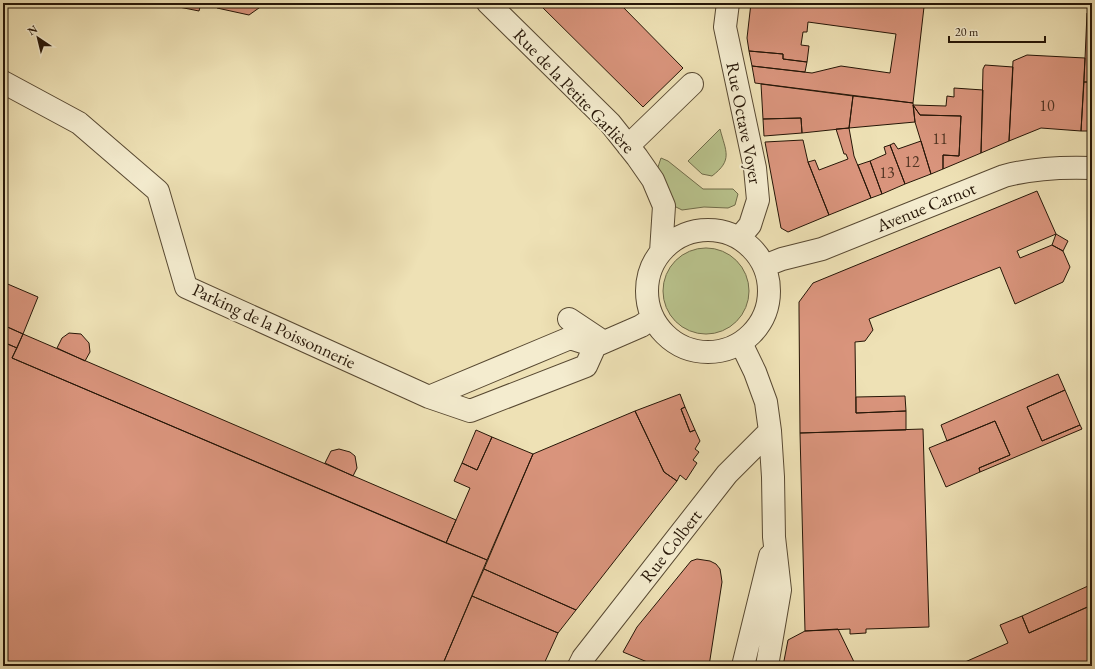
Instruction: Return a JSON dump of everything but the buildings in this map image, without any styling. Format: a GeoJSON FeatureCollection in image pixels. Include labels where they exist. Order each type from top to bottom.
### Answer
{"type":"FeatureCollection","features":[{"type":"Feature","properties":{"kind":"street","name":"Rue de la Petite Garlière"},"geometry":{"type":"LineString","coordinates":[[488,3],[610,123],[653,180],[664,206],[662,252]]}},
{"type":"Feature","properties":{"kind":"street","name":"Rue Octave Voyer"},"geometry":{"type":"LineString","coordinates":[[728,3],[725,27],[755,168],[758,200],[750,225],[739,238]]}},
{"type":"Feature","properties":{"kind":"street","name":"Parking de la Poissonnerie"},"geometry":{"type":"LineString","coordinates":[[3,82],[79,123],[158,191],[186,287],[429,397],[470,411],[586,366],[600,344]]}},
{"type":"Feature","properties":{"kind":"street"},"geometry":{"type":"LineString","coordinates":[[628,146],[692,84]]}},
{"type":"Feature","properties":{"kind":"street","name":"Avenue Carnot"},"geometry":{"type":"LineString","coordinates":[[764,266],[782,259],[822,249],[1004,176],[1021,171],[1058,167],[1092,168]]}},
{"type":"Feature","properties":{"kind":"street"},"geometry":{"type":"LineString","coordinates":[[716,230],[739,238],[754,250],[764,266],[770,290],[768,302],[759,325],[741,343],[717,352],[704,353],[691,350],[668,338],[653,318],[648,305],[647,291],[653,264],[670,244],[692,232],[716,230]]}},
{"type":"Feature","properties":{"kind":"street"},"geometry":{"type":"LineString","coordinates":[[429,397],[570,338],[600,344],[640,326],[653,318]]}},
{"type":"Feature","properties":{"kind":"street"},"geometry":{"type":"LineString","coordinates":[[568,319],[600,344]]}},
{"type":"Feature","properties":{"kind":"street"},"geometry":{"type":"LineString","coordinates":[[741,343],[755,372],[766,402],[770,431],[773,477],[774,537],[780,590],[767,666]]}},
{"type":"Feature","properties":{"kind":"street","name":"Rue Colbert"},"geometry":{"type":"LineString","coordinates":[[579,666],[583,658],[727,474],[770,431]]}},
{"type":"Feature","properties":{"kind":"street"},"geometry":{"type":"LineString","coordinates":[[743,666],[762,596],[774,537]]}},
{"type":"Feature","properties":{"kind":"green space"},"geometry":{"type":"Polygon","coordinates":[[[720,129],[726,150],[723,165],[712,176],[702,174],[688,161],[720,129]]]}},
{"type":"Feature","properties":{"kind":"green space"},"geometry":{"type":"Polygon","coordinates":[[[661,158],[668,161],[703,189],[733,189],[738,194],[735,205],[728,208],[704,207],[682,210],[672,205],[658,167],[661,158]]]}},
{"type":"Feature","properties":{"kind":"green space"},"geometry":{"type":"Polygon","coordinates":[[[698,248],[714,248],[723,251],[737,260],[746,274],[749,283],[749,299],[746,308],[737,322],[723,331],[714,334],[698,334],[682,327],[675,322],[670,315],[663,299],[663,283],[670,267],[675,260],[682,255],[698,248]]]}}]}
